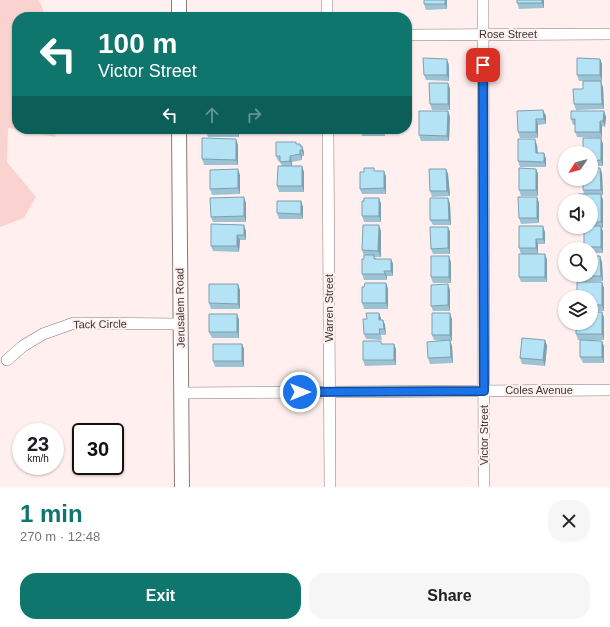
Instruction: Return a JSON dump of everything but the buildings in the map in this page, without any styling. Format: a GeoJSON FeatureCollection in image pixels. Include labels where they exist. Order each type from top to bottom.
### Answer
{"type":"FeatureCollection","features":[{"type":"Feature","properties":{"kind":"street"},"geometry":{"type":"LineString","coordinates":[[179,0],[179,12]]}},
{"type":"Feature","properties":{"kind":"street"},"geometry":{"type":"LineString","coordinates":[[327,0],[328,12]]}},
{"type":"Feature","properties":{"kind":"street","name":"Victor Street"},"geometry":{"type":"LineString","coordinates":[[483,0],[484,487]]}},
{"type":"Feature","properties":{"kind":"street","name":"Rose Street"},"geometry":{"type":"LineString","coordinates":[[412,35],[610,34]]}},
{"type":"Feature","properties":{"kind":"street","name":"Jerusalem Road"},"geometry":{"type":"LineString","coordinates":[[179,134],[182,487]]}},
{"type":"Feature","properties":{"kind":"street","name":"Warren Street"},"geometry":{"type":"LineString","coordinates":[[328,134],[330,487]]}},
{"type":"Feature","properties":{"kind":"street","name":"Tack Circle"},"geometry":{"type":"LineString","coordinates":[[7,360],[23,346],[42,334],[74,323],[180,324]]}},
{"type":"Feature","properties":{"kind":"street","name":"Coles Avenue"},"geometry":{"type":"LineString","coordinates":[[181,393],[610,390]]}},
{"type":"Feature","properties":{"kind":"shaded area"},"geometry":{"type":"Polygon","coordinates":[[[0,0],[39,0],[44,12],[12,12],[12,129],[8,128],[7,162],[36,197],[24,218],[0,227],[0,0]]]}},
{"type":"Feature","properties":{"kind":"shaded area"},"geometry":{"type":"Polygon","coordinates":[[[39,134],[56,134],[55,137],[39,134]]]}},
{"type":"Feature","properties":{"kind":"route"},"geometry":{"type":"LineString","coordinates":[[300,392],[484,391],[483,65]]}}]}
